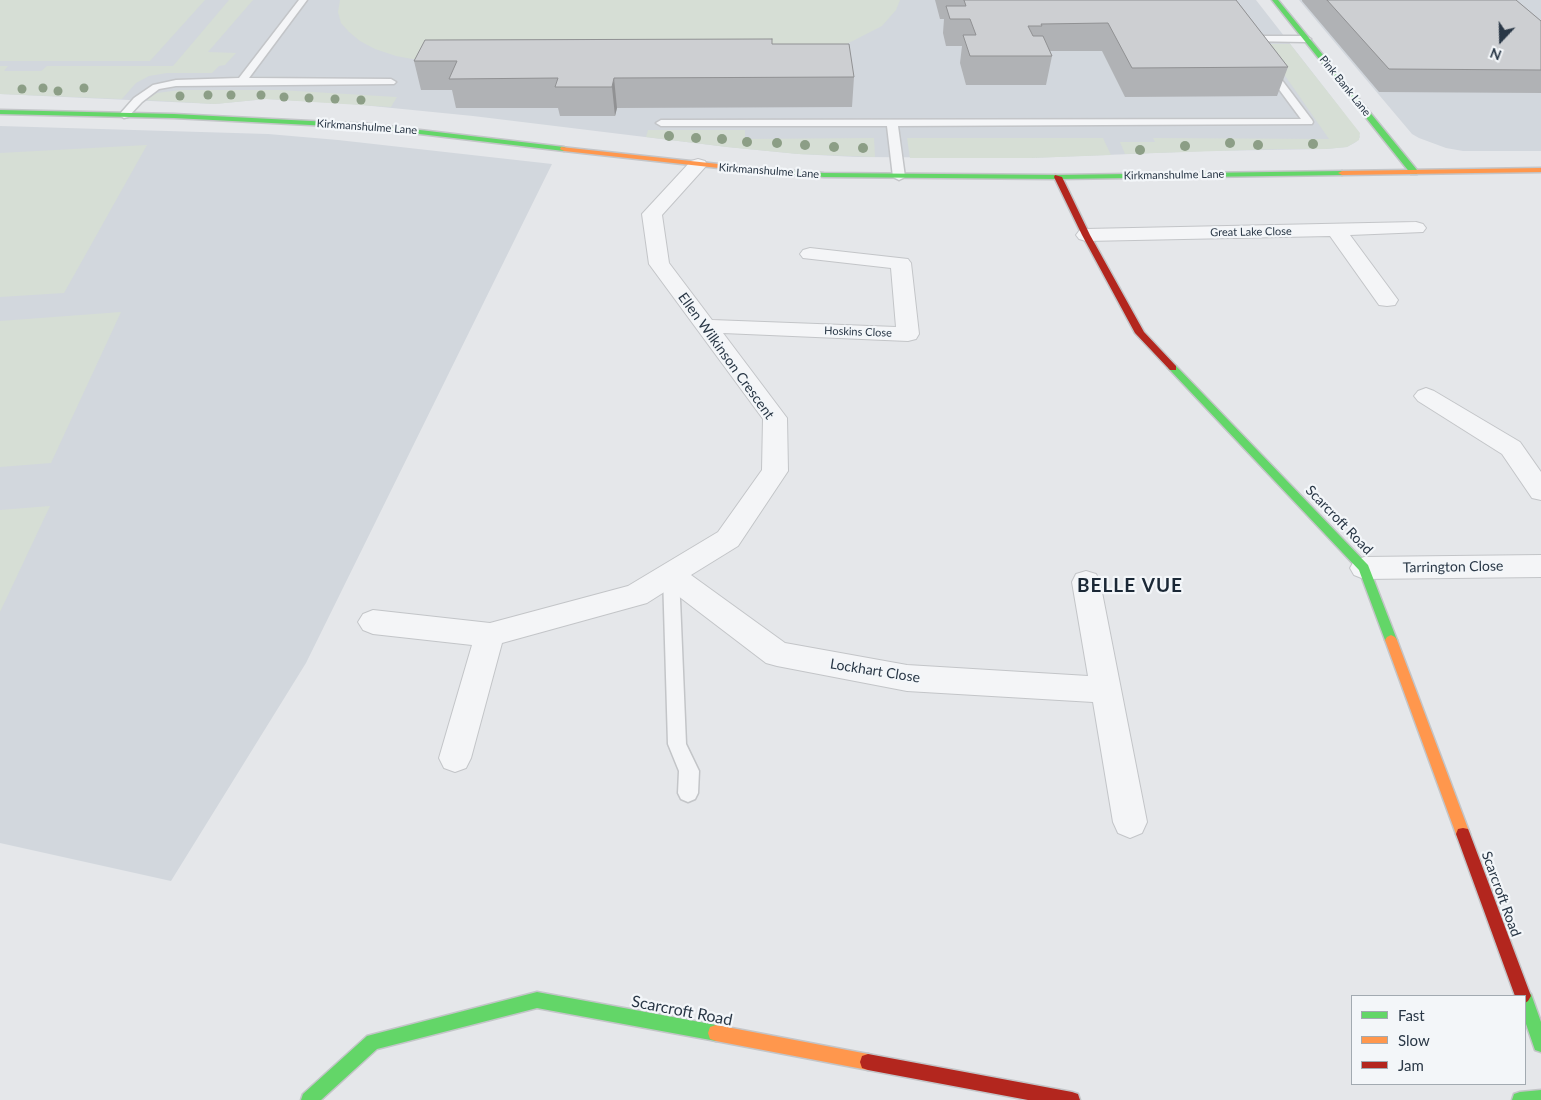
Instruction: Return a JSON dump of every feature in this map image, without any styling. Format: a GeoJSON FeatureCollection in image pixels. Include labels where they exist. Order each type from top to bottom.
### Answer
{"type":"FeatureCollection","features":[{"type":"Feature","properties":{"kind":"street","name":"Pink Bank Lane"},"geometry":{"type":"LineString","coordinates":[[1275,0],[1414,172]]}},
{"type":"Feature","properties":{"kind":"street","name":"Kirkmanshulme Lane"},"geometry":{"type":"LineString","coordinates":[[0,112],[124,115],[370,126],[698,165],[824,175],[1058,177],[1541,170]]}},
{"type":"Feature","properties":{"kind":"street","name":"Ellen Wilkinson Crescent"},"geometry":{"type":"LineString","coordinates":[[373,622],[490,635],[637,595],[728,540],[775,471],[775,418],[659,264],[652,214],[698,165]]}},
{"type":"Feature","properties":{"kind":"street","name":"Scarcroft Road"},"geometry":{"type":"LineString","coordinates":[[1058,177],[1086,235],[1140,333],[1364,568],[1523,995]]}},
{"type":"Feature","properties":{"kind":"street","name":"Great Lake Close"},"geometry":{"type":"LineString","coordinates":[[1086,235],[1416,228]]}},
{"type":"Feature","properties":{"kind":"street"},"geometry":{"type":"LineString","coordinates":[[1336,230],[1388,300]]}},
{"type":"Feature","properties":{"kind":"street","name":"Hoskins Close"},"geometry":{"type":"LineString","coordinates":[[706,326],[908,334],[901,263],[810,254]]}},
{"type":"Feature","properties":{"kind":"street"},"geometry":{"type":"LineString","coordinates":[[1426,396],[1511,448],[1541,491]]}},
{"type":"Feature","properties":{"kind":"street","name":"Tarrington Close"},"geometry":{"type":"LineString","coordinates":[[1364,568],[1541,566]]}},
{"type":"Feature","properties":{"kind":"street","name":"Lockhart Close"},"geometry":{"type":"LineString","coordinates":[[670,575],[777,654],[907,678],[1106,690]]}},
{"type":"Feature","properties":{"kind":"street"},"geometry":{"type":"LineString","coordinates":[[1086,582],[1130,822]]}},
{"type":"Feature","properties":{"kind":"street"},"geometry":{"type":"LineString","coordinates":[[455,758],[490,635]]}},
{"type":"Feature","properties":{"kind":"street","name":"Scarcroft Road"},"geometry":{"type":"LineString","coordinates":[[309,1100],[373,1042],[537,1000],[1072,1100]]}},
{"type":"Feature","properties":{"kind":"street"},"geometry":{"type":"LineString","coordinates":[[1526,1003],[1541,1044]]}},
{"type":"Feature","properties":{"kind":"street"},"geometry":{"type":"LineString","coordinates":[[1520,1100],[1541,1098]]}},
{"type":"Feature","properties":{"kind":"lane"},"geometry":{"type":"LineString","coordinates":[[242,81],[303,0]]}},
{"type":"Feature","properties":{"kind":"lane"},"geometry":{"type":"LineString","coordinates":[[1247,39],[1306,39]]}},
{"type":"Feature","properties":{"kind":"lane"},"geometry":{"type":"LineString","coordinates":[[660,123],[1308,122],[1264,62]]}},
{"type":"Feature","properties":{"kind":"lane"},"geometry":{"type":"LineString","coordinates":[[124,115],[138,100],[156,87],[176,83],[242,81],[391,82]]}},
{"type":"Feature","properties":{"kind":"lane"},"geometry":{"type":"LineString","coordinates":[[892,123],[899,177]]}},
{"type":"Feature","properties":{"kind":"lane"},"geometry":{"type":"LineString","coordinates":[[670,575],[677,744],[689,771],[688,792]]}},
{"type":"Feature","properties":{"kind":"shaded area"},"geometry":{"type":"Polygon","coordinates":[[[0,0],[1256,0],[1341,109],[1360,137],[1356,142],[1347,147],[1326,149],[1205,151],[1031,158],[857,157],[798,154],[727,147],[473,116],[352,104],[266,99],[215,104],[0,94],[0,0]]]}},
{"type":"Feature","properties":{"kind":"shaded area"},"geometry":{"type":"Polygon","coordinates":[[[0,0],[205,0],[150,61],[0,61],[0,0]]]}},
{"type":"Feature","properties":{"kind":"shaded area"},"geometry":{"type":"Polygon","coordinates":[[[229,0],[253,0],[208,52],[236,53],[225,65],[219,66],[212,73],[167,73],[149,76],[136,83],[122,99],[0,94],[0,66],[8,66],[4,71],[41,71],[47,66],[173,66],[229,0]]]}},
{"type":"Feature","properties":{"kind":"shaded area"},"geometry":{"type":"Polygon","coordinates":[[[340,0],[900,0],[896,10],[882,26],[837,49],[848,72],[852,107],[617,107],[615,116],[560,116],[562,108],[456,108],[463,90],[421,90],[434,63],[396,56],[375,49],[360,41],[341,23],[338,12],[340,0]]]}},
{"type":"Feature","properties":{"kind":"shaded area"},"geometry":{"type":"Polygon","coordinates":[[[1299,0],[1541,0],[1541,151],[1463,151],[1446,148],[1412,134],[1299,0]]]}},
{"type":"Feature","properties":{"kind":"shaded area"},"geometry":{"type":"Polygon","coordinates":[[[1263,44],[1290,44],[1360,133],[1359,140],[1347,147],[1326,149],[1125,154],[1120,142],[1155,142],[1153,138],[1329,139],[1263,44]]]}},
{"type":"Feature","properties":{"kind":"shaded area"},"geometry":{"type":"Polygon","coordinates":[[[180,90],[279,90],[397,97],[391,107],[266,99],[215,104],[145,100],[157,93],[180,90]]]}},
{"type":"Feature","properties":{"kind":"shaded area"},"geometry":{"type":"Polygon","coordinates":[[[0,126],[268,134],[552,164],[306,663],[171,881],[0,843],[0,126]]]}},
{"type":"Feature","properties":{"kind":"shaded area"},"geometry":{"type":"Polygon","coordinates":[[[648,130],[745,130],[745,139],[874,138],[875,157],[798,154],[727,147],[646,137],[648,130]]]}},
{"type":"Feature","properties":{"kind":"shaded area"},"geometry":{"type":"Polygon","coordinates":[[[907,138],[1103,138],[1111,155],[1031,158],[910,158],[907,138]]]}},
{"type":"Feature","properties":{"kind":"shaded area"},"geometry":{"type":"Polygon","coordinates":[[[147,145],[64,293],[0,297],[0,153],[147,145]]]}},
{"type":"Feature","properties":{"kind":"shaded area"},"geometry":{"type":"Polygon","coordinates":[[[121,312],[51,463],[0,467],[0,321],[121,312]]]}},
{"type":"Feature","properties":{"kind":"shaded area"},"geometry":{"type":"Polygon","coordinates":[[[50,506],[0,612],[0,510],[50,506]]]}},
{"type":"Feature","properties":{"kind":"building"},"geometry":{"type":"Polygon","coordinates":[[[964,0],[1236,0],[1288,67],[1132,68],[1108,23],[1041,24],[1042,26],[1028,26],[1033,36],[1043,36],[1052,56],[970,56],[963,35],[976,35],[970,19],[950,19],[946,6],[966,6],[964,0]]]}},
{"type":"Feature","properties":{"kind":"building"},"geometry":{"type":"Polygon","coordinates":[[[1327,0],[1516,0],[1541,21],[1541,70],[1389,69],[1327,0]]]}},
{"type":"Feature","properties":{"kind":"building"},"geometry":{"type":"Polygon","coordinates":[[[772,39],[772,44],[849,44],[854,77],[614,78],[612,87],[555,87],[558,78],[449,79],[457,61],[414,61],[425,40],[772,39]]]}},
{"type":"Feature","properties":{"kind":"traffic: fast"},"geometry":{"type":"LineString","coordinates":[[1275,0],[1414,172]]}},
{"type":"Feature","properties":{"kind":"traffic: fast"},"geometry":{"type":"LineString","coordinates":[[0,112],[174,116],[369,126],[564,149]]}},
{"type":"Feature","properties":{"kind":"traffic: fast"},"geometry":{"type":"LineString","coordinates":[[746,169],[824,175],[1058,177],[1342,173]]}},
{"type":"Feature","properties":{"kind":"traffic: fast"},"geometry":{"type":"LineString","coordinates":[[1173,368],[1364,568],[1391,640]]}},
{"type":"Feature","properties":{"kind":"traffic: fast"},"geometry":{"type":"LineString","coordinates":[[309,1100],[373,1042],[537,1000],[716,1033]]}},
{"type":"Feature","properties":{"kind":"traffic: fast"},"geometry":{"type":"LineString","coordinates":[[1526,1003],[1541,1044]]}},
{"type":"Feature","properties":{"kind":"traffic: fast"},"geometry":{"type":"LineString","coordinates":[[1520,1100],[1541,1098]]}},
{"type":"Feature","properties":{"kind":"traffic: slow"},"geometry":{"type":"LineString","coordinates":[[564,149],[746,169]]}},
{"type":"Feature","properties":{"kind":"traffic: slow"},"geometry":{"type":"LineString","coordinates":[[1342,173],[1541,170]]}},
{"type":"Feature","properties":{"kind":"traffic: slow"},"geometry":{"type":"LineString","coordinates":[[1391,640],[1463,834]]}},
{"type":"Feature","properties":{"kind":"traffic: slow"},"geometry":{"type":"LineString","coordinates":[[716,1033],[868,1062]]}},
{"type":"Feature","properties":{"kind":"traffic: jam"},"geometry":{"type":"LineString","coordinates":[[1058,177],[1086,235],[1140,333],[1173,368]]}},
{"type":"Feature","properties":{"kind":"traffic: jam"},"geometry":{"type":"LineString","coordinates":[[1463,834],[1523,995]]}},
{"type":"Feature","properties":{"kind":"traffic: jam"},"geometry":{"type":"LineString","coordinates":[[868,1062],[1072,1100]]}},
{"type":"Feature","properties":{"kind":"district","name":"BELLE VUE"},"geometry":{"type":"Point","coordinates":[1130,586]}}]}
